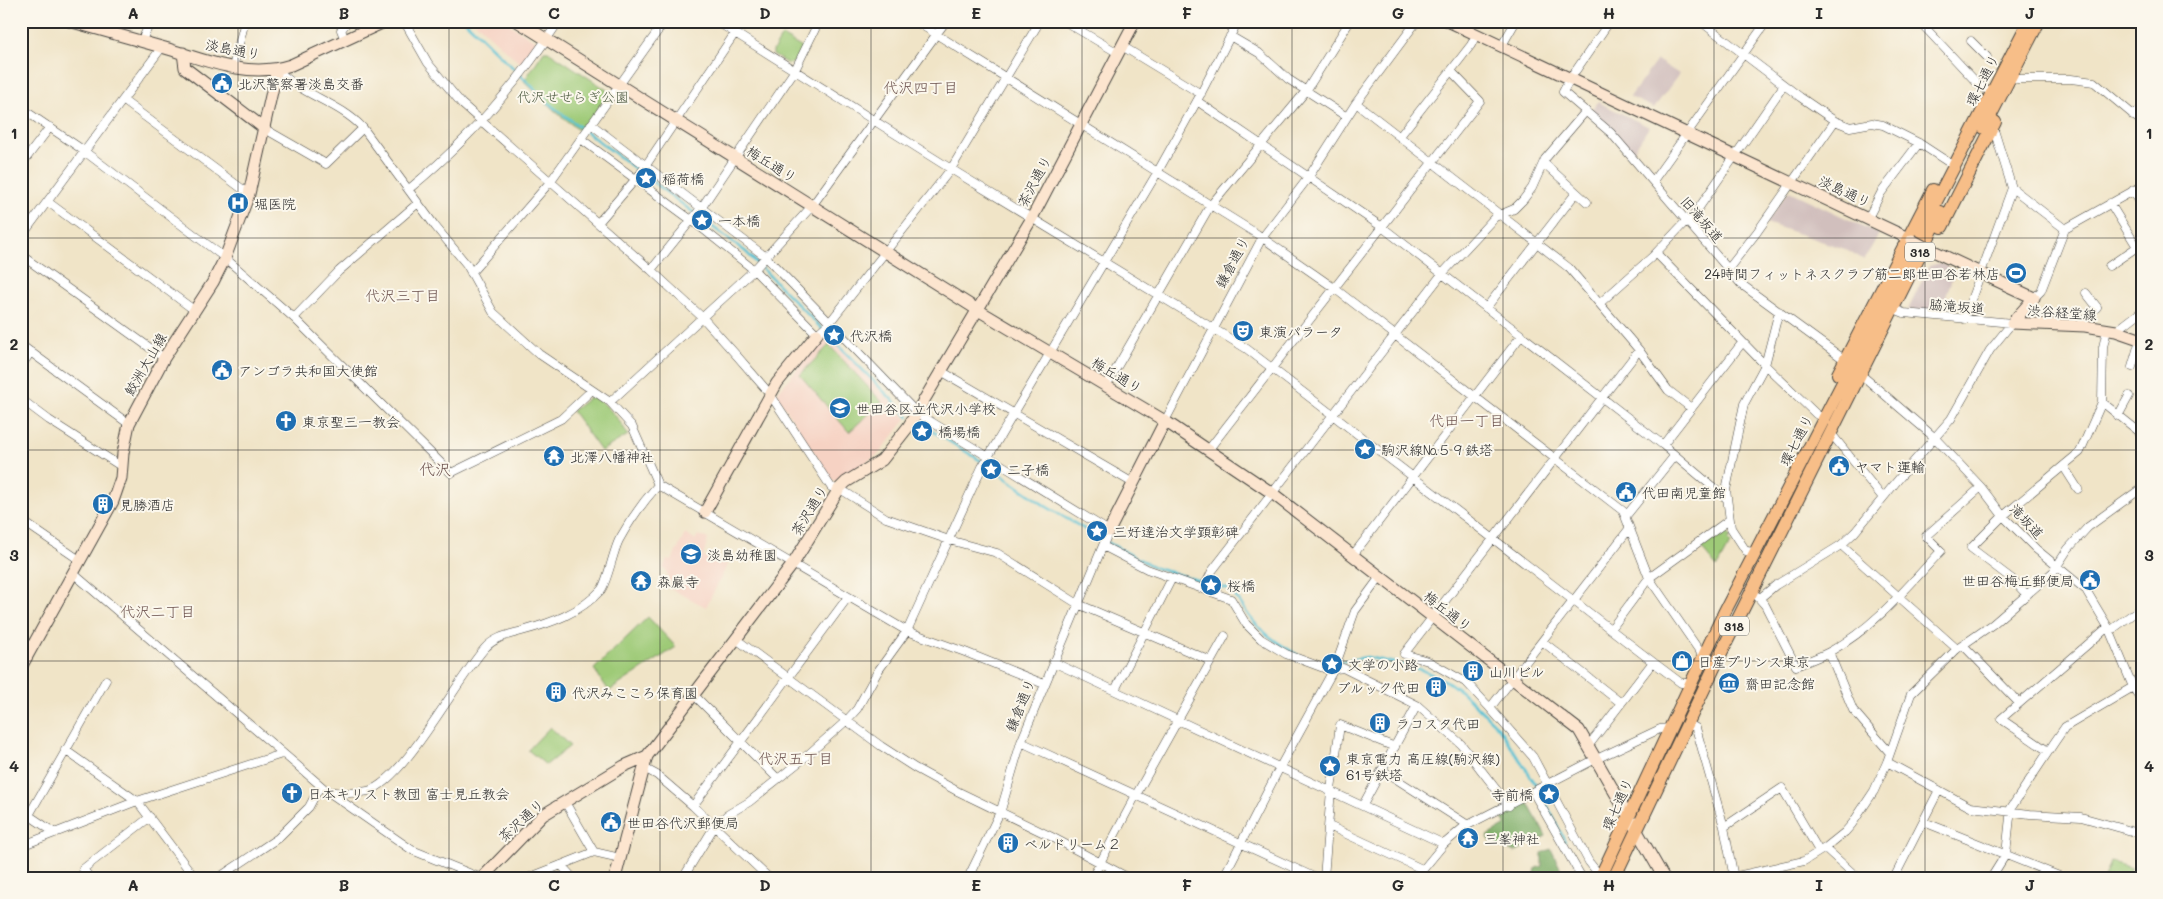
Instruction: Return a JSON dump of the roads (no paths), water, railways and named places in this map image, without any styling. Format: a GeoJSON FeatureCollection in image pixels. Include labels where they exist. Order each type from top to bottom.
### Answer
{"type":"FeatureCollection","features":[{"type":"Feature","properties":{"kind":"main road"},"geometry":{"type":"LineString","coordinates":[[1830,425],[1846,411],[1865,378],[1929,248],[2031,52],[2032,25]]}},
{"type":"Feature","properties":{"kind":"main road"},"geometry":{"type":"LineString","coordinates":[[1830,425],[1829,394],[1845,360],[2000,62],[2032,25]]}},
{"type":"Feature","properties":{"kind":"main road","name":"環七通り"},"geometry":{"type":"LineString","coordinates":[[1601,878],[1703,656],[1756,552],[1830,425],[1880,332],[2032,25]]}},
{"type":"Feature","properties":{"kind":"main road","name":"環七通り"},"geometry":{"type":"LineString","coordinates":[[1614,878],[1686,723],[1755,595],[1830,425]]}},
{"type":"Feature","properties":{"kind":"street","name":"淡島通り"},"geometry":{"type":"LineString","coordinates":[[69,21],[233,67],[254,70],[277,69],[386,21]]}},
{"type":"Feature","properties":{"kind":"street"},"geometry":{"type":"LineString","coordinates":[[141,42],[151,21]]}},
{"type":"Feature","properties":{"kind":"street"},"geometry":{"type":"LineString","coordinates":[[233,67],[245,21]]}},
{"type":"Feature","properties":{"kind":"street"},"geometry":{"type":"LineString","coordinates":[[345,40],[341,30],[348,21]]}},
{"type":"Feature","properties":{"kind":"street"},"geometry":{"type":"LineString","coordinates":[[404,21],[416,44],[444,83],[462,104],[703,318],[770,394],[831,487],[839,489],[886,518],[949,540],[997,553],[1078,604],[1211,661]]}},
{"type":"Feature","properties":{"kind":"street","name":"梅丘通り"},"geometry":{"type":"LineString","coordinates":[[517,21],[978,310],[1209,449],[1272,493],[1579,730],[1664,878]]}},
{"type":"Feature","properties":{"kind":"street"},"geometry":{"type":"LineString","coordinates":[[409,189],[443,160],[522,73],[559,21]]}},
{"type":"Feature","properties":{"kind":"street"},"geometry":{"type":"LineString","coordinates":[[471,273],[550,182],[665,21]]}},
{"type":"Feature","properties":{"kind":"street"},"geometry":{"type":"LineString","coordinates":[[716,21],[951,169],[1214,328],[1272,368],[1333,414],[1681,683],[1691,683]]}},
{"type":"Feature","properties":{"kind":"street"},"geometry":{"type":"LineString","coordinates":[[651,270],[697,213],[795,70],[820,21]]}},
{"type":"Feature","properties":{"kind":"street"},"geometry":{"type":"LineString","coordinates":[[915,21],[1080,126],[1262,238],[1334,288],[1623,511],[1649,578],[1698,646],[1703,656]]}},
{"type":"Feature","properties":{"kind":"street"},"geometry":{"type":"LineString","coordinates":[[610,402],[703,318],[760,263],[812,206],[946,21]]}},
{"type":"Feature","properties":{"kind":"street"},"geometry":{"type":"LineString","coordinates":[[705,512],[777,383],[886,252],[951,169],[1040,21]]}},
{"type":"Feature","properties":{"kind":"street"},"geometry":{"type":"LineString","coordinates":[[1064,21],[1120,50],[1199,97],[1261,145],[1382,227],[1663,445],[1727,499]]}},
{"type":"Feature","properties":{"kind":"street","name":"茶沢通り"},"geometry":{"type":"LineString","coordinates":[[487,876],[543,815],[624,766],[647,756],[793,564],[839,489],[846,482],[882,460],[915,416],[1032,218],[1135,21]]}},
{"type":"Feature","properties":{"kind":"street"},"geometry":{"type":"LineString","coordinates":[[683,878],[714,827],[727,815],[750,802],[777,778],[803,759],[857,709],[878,671],[907,631],[987,457],[1157,173],[1238,21]]}},
{"type":"Feature","properties":{"kind":"street"},"geometry":{"type":"LineString","coordinates":[[1106,386],[1210,206],[1306,91],[1350,21]]}},
{"type":"Feature","properties":{"kind":"street","name":"鎌倉通り"},"geometry":{"type":"LineString","coordinates":[[968,878],[1001,810],[1021,742],[1105,540],[1164,421],[1262,238],[1308,178],[1356,103],[1417,21]]}},
{"type":"Feature","properties":{"kind":"street","name":"淡島通り"},"geometry":{"type":"LineString","coordinates":[[1448,21],[2034,298]]}},
{"type":"Feature","properties":{"kind":"street"},"geometry":{"type":"LineString","coordinates":[[1501,47],[1516,21]]}},
{"type":"Feature","properties":{"kind":"street"},"geometry":{"type":"LineString","coordinates":[[1570,79],[1610,21]]}},
{"type":"Feature","properties":{"kind":"street"},"geometry":{"type":"LineString","coordinates":[[1700,21],[1743,55],[1835,120],[1850,127],[1872,123],[1883,125],[1919,143],[1948,162]]}},
{"type":"Feature","properties":{"kind":"street"},"geometry":{"type":"LineString","coordinates":[[1653,181],[1767,21]]}},
{"type":"Feature","properties":{"kind":"street"},"geometry":{"type":"LineString","coordinates":[[1920,21],[1979,85],[1986,89]]}},
{"type":"Feature","properties":{"kind":"street"},"geometry":{"type":"LineString","coordinates":[[598,223],[642,171],[735,34]]}},
{"type":"Feature","properties":{"kind":"street"},"geometry":{"type":"LineString","coordinates":[[1400,136],[1451,71],[1476,35]]}},
{"type":"Feature","properties":{"kind":"street"},"geometry":{"type":"LineString","coordinates":[[1230,36],[1259,53],[1288,79],[1347,117]]}},
{"type":"Feature","properties":{"kind":"street"},"geometry":{"type":"LineString","coordinates":[[1971,41],[1987,57]]}},
{"type":"Feature","properties":{"kind":"street"},"geometry":{"type":"LineString","coordinates":[[21,237],[124,101],[162,47]]}},
{"type":"Feature","properties":{"kind":"street"},"geometry":{"type":"LineString","coordinates":[[183,53],[185,68],[265,129],[326,164],[363,128]]}},
{"type":"Feature","properties":{"kind":"street"},"geometry":{"type":"LineString","coordinates":[[277,69],[290,81],[354,119],[363,128],[471,273],[492,312],[540,354],[610,402],[632,426],[658,484],[907,631],[966,652],[1044,684]]}},
{"type":"Feature","properties":{"kind":"street","name":"鮫洲大山線"},"geometry":{"type":"LineString","coordinates":[[21,667],[82,561],[113,501],[121,478],[123,453],[129,424],[164,358],[225,258],[249,194],[277,69]]}},
{"type":"Feature","properties":{"kind":"street"},"geometry":{"type":"LineString","coordinates":[[1209,449],[1480,101],[1451,71]]}},
{"type":"Feature","properties":{"kind":"street","name":"旧滝坂道"},"geometry":{"type":"LineString","coordinates":[[1570,79],[1563,92],[1611,133],[1741,284],[1845,360]]}},
{"type":"Feature","properties":{"kind":"street"},"geometry":{"type":"LineString","coordinates":[[2017,79],[2071,79],[2094,82],[2142,122]]}},
{"type":"Feature","properties":{"kind":"street"},"geometry":{"type":"LineString","coordinates":[[1600,303],[1656,253],[1688,221],[1784,85]]}},
{"type":"Feature","properties":{"kind":"street"},"geometry":{"type":"LineString","coordinates":[[124,101],[249,194]]}},
{"type":"Feature","properties":{"kind":"street"},"geometry":{"type":"LineString","coordinates":[[1356,103],[1569,268],[1639,350],[1668,390],[1692,408]]}},
{"type":"Feature","properties":{"kind":"street"},"geometry":{"type":"LineString","coordinates":[[21,108],[85,152],[225,258],[294,318],[451,473],[561,419],[592,390]]}},
{"type":"Feature","properties":{"kind":"street"},"geometry":{"type":"LineString","coordinates":[[2133,116],[2142,108]]}},
{"type":"Feature","properties":{"kind":"street"},"geometry":{"type":"LineString","coordinates":[[1205,586],[1209,577],[1272,493],[1442,274],[1500,214],[1514,209],[1523,200],[1561,139],[1586,111]]}},
{"type":"Feature","properties":{"kind":"street"},"geometry":{"type":"LineString","coordinates":[[1729,268],[1835,120]]}},
{"type":"Feature","properties":{"kind":"street"},"geometry":{"type":"LineString","coordinates":[[21,165],[50,127]]}},
{"type":"Feature","properties":{"kind":"street"},"geometry":{"type":"LineString","coordinates":[[589,128],[760,263],[915,416],[987,457],[1147,569],[1172,578],[1205,586],[1231,599],[1246,624],[1272,646],[1303,662],[1336,665],[1418,705],[1461,744],[1509,806]]}},
{"type":"Feature","properties":{"kind":"street"},"geometry":{"type":"LineString","coordinates":[[1990,130],[1995,133],[2012,188],[2065,229]]}},
{"type":"Feature","properties":{"kind":"street"},"geometry":{"type":"LineString","coordinates":[[581,139],[642,171],[697,213],[760,263],[824,327]]}},
{"type":"Feature","properties":{"kind":"street"},"geometry":{"type":"LineString","coordinates":[[1868,218],[1881,194],[1919,143]]}},
{"type":"Feature","properties":{"kind":"street"},"geometry":{"type":"LineString","coordinates":[[1544,164],[1587,202]]}},
{"type":"Feature","properties":{"kind":"street"},"geometry":{"type":"LineString","coordinates":[[2034,298],[2040,291],[2065,229],[2142,186]]}},
{"type":"Feature","properties":{"kind":"street"},"geometry":{"type":"LineString","coordinates":[[1964,319],[2012,188]]}},
{"type":"Feature","properties":{"kind":"street"},"geometry":{"type":"LineString","coordinates":[[2133,190],[2142,204]]}},
{"type":"Feature","properties":{"kind":"street"},"geometry":{"type":"LineString","coordinates":[[1486,308],[1576,193]]}},
{"type":"Feature","properties":{"kind":"street"},"geometry":{"type":"LineString","coordinates":[[48,202],[194,310]]}},
{"type":"Feature","properties":{"kind":"street"},"geometry":{"type":"LineString","coordinates":[[294,318],[340,270],[418,202]]}},
{"type":"Feature","properties":{"kind":"street"},"geometry":{"type":"LineString","coordinates":[[2108,266],[2139,251],[2110,203]]}},
{"type":"Feature","properties":{"kind":"street"},"geometry":{"type":"LineString","coordinates":[[1656,253],[1765,366],[1830,425],[1834,436],[1883,498]]}},
{"type":"Feature","properties":{"kind":"street"},"geometry":{"type":"LineString","coordinates":[[21,255],[164,358]]}},
{"type":"Feature","properties":{"kind":"street"},"geometry":{"type":"LineString","coordinates":[[2077,326],[2097,307],[2086,293]]}},
{"type":"Feature","properties":{"kind":"street","name":"渋谷経堂線"},"geometry":{"type":"LineString","coordinates":[[2012,323],[2034,298]]}},
{"type":"Feature","properties":{"kind":"street"},"geometry":{"type":"LineString","coordinates":[[1756,552],[1746,551],[1731,528],[1726,490],[1744,404],[1765,366],[1779,311]]}},
{"type":"Feature","properties":{"kind":"street","name":"脇滝坂道"},"geometry":{"type":"LineString","coordinates":[[1899,311],[2012,323]]}},
{"type":"Feature","properties":{"kind":"street"},"geometry":{"type":"LineString","coordinates":[[2027,595],[2012,579],[1970,548],[2003,516],[2080,452],[2102,402],[2102,355],[2112,331],[2142,311]]}},
{"type":"Feature","properties":{"kind":"street"},"geometry":{"type":"LineString","coordinates":[[1981,486],[1926,536],[1941,551],[1877,619],[1829,652],[1796,666],[1755,595],[1842,545],[1855,532],[1934,437],[1951,420],[1990,350],[2012,323]]}},
{"type":"Feature","properties":{"kind":"street","name":"渋谷経堂線"},"geometry":{"type":"LineString","coordinates":[[2012,323],[2077,326],[2112,331],[2141,340]]}},
{"type":"Feature","properties":{"kind":"street"},"geometry":{"type":"LineString","coordinates":[[1353,554],[1476,398],[1521,336]]}},
{"type":"Feature","properties":{"kind":"street"},"geometry":{"type":"LineString","coordinates":[[2132,367],[2141,340]]}},
{"type":"Feature","properties":{"kind":"street"},"geometry":{"type":"LineString","coordinates":[[1663,445],[1742,343]]}},
{"type":"Feature","properties":{"kind":"street"},"geometry":{"type":"LineString","coordinates":[[21,345],[129,424]]}},
{"type":"Feature","properties":{"kind":"street"},"geometry":{"type":"LineString","coordinates":[[1601,878],[1589,862],[1532,756],[1490,708],[1467,683],[1428,661],[1404,654],[1639,350]]}},
{"type":"Feature","properties":{"kind":"street"},"geometry":{"type":"LineString","coordinates":[[21,366],[31,352]]}},
{"type":"Feature","properties":{"kind":"street"},"geometry":{"type":"LineString","coordinates":[[941,371],[1132,483]]}},
{"type":"Feature","properties":{"kind":"street","name":"滝坂道"},"geometry":{"type":"LineString","coordinates":[[1865,378],[1934,437],[1981,486],[2003,516],[2036,549],[2086,590],[2109,629],[2133,687],[2142,701]]}},
{"type":"Feature","properties":{"kind":"street"},"geometry":{"type":"LineString","coordinates":[[2118,416],[2129,396]]}},
{"type":"Feature","properties":{"kind":"street"},"geometry":{"type":"LineString","coordinates":[[21,400],[122,467]]}},
{"type":"Feature","properties":{"kind":"street"},"geometry":{"type":"LineString","coordinates":[[2102,402],[2142,434]]}},
{"type":"Feature","properties":{"kind":"street"},"geometry":{"type":"LineString","coordinates":[[1626,516],[1675,455]]}},
{"type":"Feature","properties":{"kind":"street"},"geometry":{"type":"LineString","coordinates":[[2064,467],[2078,489]]}},
{"type":"Feature","properties":{"kind":"street"},"geometry":{"type":"LineString","coordinates":[[324,789],[344,793],[370,790],[385,781],[420,740],[484,649],[500,637],[570,614],[603,588],[611,559],[619,540],[642,504],[658,484]]}},
{"type":"Feature","properties":{"kind":"street"},"geometry":{"type":"LineString","coordinates":[[1686,723],[1696,728],[1724,827],[1732,877],[1804,861],[1822,850],[1852,824],[1874,791],[1887,762],[1911,694],[1960,647],[1993,624],[2057,567],[2068,549],[2088,526],[2142,488]]}},
{"type":"Feature","properties":{"kind":"street"},"geometry":{"type":"LineString","coordinates":[[21,520],[82,561]]}},
{"type":"Feature","properties":{"kind":"street"},"geometry":{"type":"LineString","coordinates":[[1611,629],[1649,578],[1729,520]]}},
{"type":"Feature","properties":{"kind":"street"},"geometry":{"type":"LineString","coordinates":[[1490,708],[1629,529]]}},
{"type":"Feature","properties":{"kind":"street"},"geometry":{"type":"LineString","coordinates":[[1842,545],[1898,596],[1960,647],[2019,702]]}},
{"type":"Feature","properties":{"kind":"street"},"geometry":{"type":"LineString","coordinates":[[74,574],[324,789],[412,850],[487,876]]}},
{"type":"Feature","properties":{"kind":"street"},"geometry":{"type":"LineString","coordinates":[[1223,878],[1280,767],[1336,665],[1355,610],[1380,577]]}},
{"type":"Feature","properties":{"kind":"street"},"geometry":{"type":"LineString","coordinates":[[1115,690],[1146,633],[1172,578]]}},
{"type":"Feature","properties":{"kind":"street"},"geometry":{"type":"LineString","coordinates":[[693,806],[848,597]]}},
{"type":"Feature","properties":{"kind":"street"},"geometry":{"type":"LineString","coordinates":[[2048,751],[2002,719],[2019,702],[2109,629],[2142,607]]}},
{"type":"Feature","properties":{"kind":"street"},"geometry":{"type":"LineString","coordinates":[[1092,878],[1225,636]]}},
{"type":"Feature","properties":{"kind":"street"},"geometry":{"type":"LineString","coordinates":[[736,639],[846,721],[919,771],[957,791],[1001,810],[1129,878]]}},
{"type":"Feature","properties":{"kind":"street"},"geometry":{"type":"LineString","coordinates":[[1542,641],[1621,703]]}},
{"type":"Feature","properties":{"kind":"street"},"geometry":{"type":"LineString","coordinates":[[1829,652],[1853,710],[1890,752]]}},
{"type":"Feature","properties":{"kind":"street"},"geometry":{"type":"LineString","coordinates":[[1053,662],[1364,805],[1444,844]]}},
{"type":"Feature","properties":{"kind":"street"},"geometry":{"type":"LineString","coordinates":[[1589,745],[1653,662]]}},
{"type":"Feature","properties":{"kind":"street"},"geometry":{"type":"LineString","coordinates":[[29,815],[106,680]]}},
{"type":"Feature","properties":{"kind":"street"},"geometry":{"type":"LineString","coordinates":[[1991,878],[2006,854],[2009,812],[2048,751],[2066,727],[2133,687]]}},
{"type":"Feature","properties":{"kind":"street"},"geometry":{"type":"LineString","coordinates":[[694,695],[777,778]]}},
{"type":"Feature","properties":{"kind":"street"},"geometry":{"type":"LineString","coordinates":[[1364,805],[1418,705]]}},
{"type":"Feature","properties":{"kind":"street"},"geometry":{"type":"LineString","coordinates":[[1324,878],[1331,790],[1340,724],[1394,747]]}},
{"type":"Feature","properties":{"kind":"street"},"geometry":{"type":"LineString","coordinates":[[1416,878],[1444,844],[1468,825],[1509,806],[1596,759],[1660,729],[1669,728]]}},
{"type":"Feature","properties":{"kind":"street"},"geometry":{"type":"LineString","coordinates":[[1021,742],[1316,878]]}},
{"type":"Feature","properties":{"kind":"street"},"geometry":{"type":"LineString","coordinates":[[65,750],[137,801],[195,878]]}},
{"type":"Feature","properties":{"kind":"street"},"geometry":{"type":"LineString","coordinates":[[21,846],[137,801],[282,754]]}},
{"type":"Feature","properties":{"kind":"street"},"geometry":{"type":"LineString","coordinates":[[616,878],[647,756]]}},
{"type":"Feature","properties":{"kind":"street"},"geometry":{"type":"LineString","coordinates":[[1887,762],[1970,807],[2081,817],[2142,834]]}},
{"type":"Feature","properties":{"kind":"street"},"geometry":{"type":"LineString","coordinates":[[644,768],[657,775],[693,806],[769,878]]}},
{"type":"Feature","properties":{"kind":"street"},"geometry":{"type":"LineString","coordinates":[[1382,770],[1468,825]]}},
{"type":"Feature","properties":{"kind":"street"},"geometry":{"type":"LineString","coordinates":[[1724,827],[1782,788],[1822,850],[1858,878]]}},
{"type":"Feature","properties":{"kind":"street"},"geometry":{"type":"LineString","coordinates":[[218,878],[278,838],[324,789]]}},
{"type":"Feature","properties":{"kind":"street"},"geometry":{"type":"LineString","coordinates":[[1894,878],[1940,790]]}},
{"type":"Feature","properties":{"kind":"street"},"geometry":{"type":"LineString","coordinates":[[1535,791],[1582,878]]}},
{"type":"Feature","properties":{"kind":"street"},"geometry":{"type":"LineString","coordinates":[[565,802],[594,852]]}},
{"type":"Feature","properties":{"kind":"street"},"geometry":{"type":"LineString","coordinates":[[21,810],[55,833]]}},
{"type":"Feature","properties":{"kind":"street"},"geometry":{"type":"LineString","coordinates":[[90,878],[83,869],[150,818]]}},
{"type":"Feature","properties":{"kind":"street"},"geometry":{"type":"LineString","coordinates":[[1924,822],[2064,878]]}},
{"type":"Feature","properties":{"kind":"street"},"geometry":{"type":"LineString","coordinates":[[1329,826],[1422,869]]}},
{"type":"Feature","properties":{"kind":"street"},"geometry":{"type":"LineString","coordinates":[[528,878],[594,852],[620,858]]}},
{"type":"Feature","properties":{"kind":"street"},"geometry":{"type":"LineString","coordinates":[[561,865],[572,878]]}},
{"type":"Feature","properties":{"kind":"waterway"},"geometry":{"type":"LineString","coordinates":[[465,21],[552,106],[746,252],[909,417]]}},
{"type":"Feature","properties":{"kind":"waterway"},"geometry":{"type":"LineString","coordinates":[[916,421],[986,464],[1047,507],[1096,536],[1156,568],[1228,589],[1259,628],[1298,655]]}},
{"type":"Feature","properties":{"kind":"waterway"},"geometry":{"type":"LineString","coordinates":[[1339,662],[1367,657],[1399,664],[1422,670],[1448,682],[1462,692],[1498,727],[1540,791],[1565,841]]}},
{"type":"Feature","properties":{"kind":"waterway"},"geometry":{"type":"LineString","coordinates":[[1312,660],[1325,664],[1333,663]]}},
{"type":"Feature","properties":{"kind":"place","name":"北沢警察署淡島交番"},"geometry":{"type":"Point","coordinates":[222,83]}},
{"type":"Feature","properties":{"kind":"place","name":"稲荷橋"},"geometry":{"type":"Point","coordinates":[646,178]}},
{"type":"Feature","properties":{"kind":"place","name":"堀医院"},"geometry":{"type":"Point","coordinates":[238,203]}},
{"type":"Feature","properties":{"kind":"place","name":"一本橋"},"geometry":{"type":"Point","coordinates":[702,220]}},
{"type":"Feature","properties":{"kind":"place","name":"24時間フィットネスクラブ筋二郎世田谷若林店"},"geometry":{"type":"Point","coordinates":[2016,273]}},
{"type":"Feature","properties":{"kind":"place","name":"東演パラータ"},"geometry":{"type":"Point","coordinates":[1243,331]}},
{"type":"Feature","properties":{"kind":"place","name":"代沢橋"},"geometry":{"type":"Point","coordinates":[834,335]}},
{"type":"Feature","properties":{"kind":"place","name":"アンゴラ共和国大使館"},"geometry":{"type":"Point","coordinates":[222,370]}},
{"type":"Feature","properties":{"kind":"place","name":"世田谷区立代沢小学校"},"geometry":{"type":"Point","coordinates":[840,408]}},
{"type":"Feature","properties":{"kind":"place","name":"東京聖三一教会"},"geometry":{"type":"Point","coordinates":[286,421]}},
{"type":"Feature","properties":{"kind":"place","name":"橋場橋"},"geometry":{"type":"Point","coordinates":[922,431]}},
{"type":"Feature","properties":{"kind":"place","name":"駒沢線№５９鉄塔"},"geometry":{"type":"Point","coordinates":[1365,449]}},
{"type":"Feature","properties":{"kind":"place","name":"北澤八幡神社"},"geometry":{"type":"Point","coordinates":[554,456]}},
{"type":"Feature","properties":{"kind":"place","name":"ヤマト運輸"},"geometry":{"type":"Point","coordinates":[1839,466]}},
{"type":"Feature","properties":{"kind":"place","name":"二子橋"},"geometry":{"type":"Point","coordinates":[991,469]}},
{"type":"Feature","properties":{"kind":"place","name":"代田南児童館"},"geometry":{"type":"Point","coordinates":[1626,492]}},
{"type":"Feature","properties":{"kind":"place","name":"見勝酒店"},"geometry":{"type":"Point","coordinates":[103,504]}},
{"type":"Feature","properties":{"kind":"place","name":"三好達治文学顕彰碑"},"geometry":{"type":"Point","coordinates":[1097,531]}},
{"type":"Feature","properties":{"kind":"place","name":"淡島幼稚園"},"geometry":{"type":"Point","coordinates":[691,554]}},
{"type":"Feature","properties":{"kind":"place","name":"世田谷梅丘郵便局"},"geometry":{"type":"Point","coordinates":[2090,580]}},
{"type":"Feature","properties":{"kind":"place","name":"森巖寺"},"geometry":{"type":"Point","coordinates":[641,581]}},
{"type":"Feature","properties":{"kind":"place","name":"桜橋"},"geometry":{"type":"Point","coordinates":[1211,585]}},
{"type":"Feature","properties":{"kind":"place","name":"日産プリンス東京"},"geometry":{"type":"Point","coordinates":[1682,661]}},
{"type":"Feature","properties":{"kind":"place","name":"文学の小路"},"geometry":{"type":"Point","coordinates":[1332,664]}},
{"type":"Feature","properties":{"kind":"place","name":"山川ビル"},"geometry":{"type":"Point","coordinates":[1473,671]}},
{"type":"Feature","properties":{"kind":"place","name":"齋田記念館"},"geometry":{"type":"Point","coordinates":[1729,683]}},
{"type":"Feature","properties":{"kind":"place","name":"ブルック代田"},"geometry":{"type":"Point","coordinates":[1436,687]}},
{"type":"Feature","properties":{"kind":"place","name":"代沢みこころ保育園"},"geometry":{"type":"Point","coordinates":[556,692]}},
{"type":"Feature","properties":{"kind":"place","name":"ラコスタ代田"},"geometry":{"type":"Point","coordinates":[1380,723]}},
{"type":"Feature","properties":{"kind":"place","name":"東京電力 高圧線(駒沢線) 61号鉄塔"},"geometry":{"type":"Point","coordinates":[1330,766]}},
{"type":"Feature","properties":{"kind":"place","name":"日本キリスト教団 富士見丘教会"},"geometry":{"type":"Point","coordinates":[292,793]}},
{"type":"Feature","properties":{"kind":"place","name":"寺前橋"},"geometry":{"type":"Point","coordinates":[1549,794]}},
{"type":"Feature","properties":{"kind":"place","name":"世田谷代沢郵便局"},"geometry":{"type":"Point","coordinates":[611,822]}},
{"type":"Feature","properties":{"kind":"place","name":"三峯神社"},"geometry":{"type":"Point","coordinates":[1468,838]}},
{"type":"Feature","properties":{"kind":"place","name":"ベルドリーム２"},"geometry":{"type":"Point","coordinates":[1008,843]}},
{"type":"Feature","properties":{"kind":"district","name":"代沢四丁目"},"geometry":{"type":"Point","coordinates":[921,87]}},
{"type":"Feature","properties":{"kind":"district","name":"代沢三丁目"},"geometry":{"type":"Point","coordinates":[403,295]}},
{"type":"Feature","properties":{"kind":"district","name":"代田一丁目"},"geometry":{"type":"Point","coordinates":[1467,420]}},
{"type":"Feature","properties":{"kind":"district","name":"代沢"},"geometry":{"type":"Point","coordinates":[435,468]}},
{"type":"Feature","properties":{"kind":"district","name":"代沢二丁目"},"geometry":{"type":"Point","coordinates":[158,611]}},
{"type":"Feature","properties":{"kind":"district","name":"代沢五丁目"},"geometry":{"type":"Point","coordinates":[796,758]}},
{"type":"Feature","properties":{"kind":"park label","name":"代沢せせらぎ公園"},"geometry":{"type":"Point","coordinates":[573,96]}}]}
